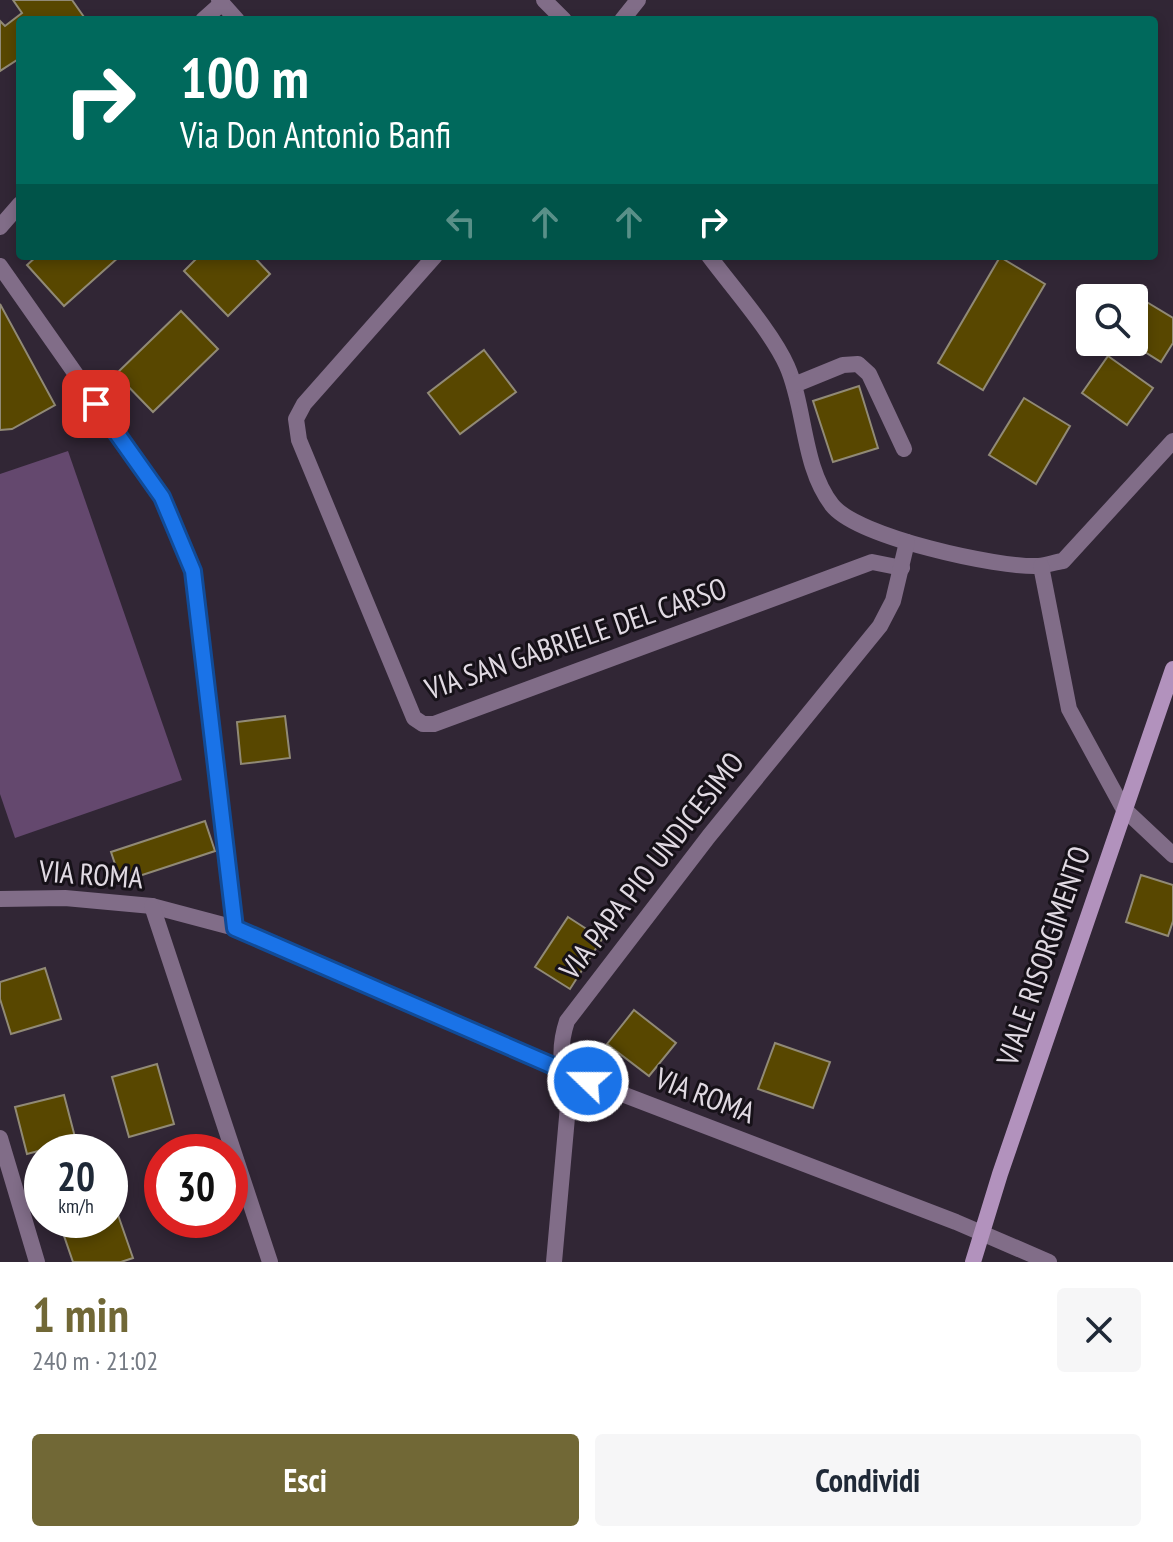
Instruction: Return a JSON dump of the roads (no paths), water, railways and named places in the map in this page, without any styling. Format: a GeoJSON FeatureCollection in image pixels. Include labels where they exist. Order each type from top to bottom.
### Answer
{"type":"FeatureCollection","features":[{"type":"Feature","properties":{"kind":"street"},"geometry":{"type":"LineString","coordinates":[[544,0],[560,16]]}},
{"type":"Feature","properties":{"kind":"street"},"geometry":{"type":"LineString","coordinates":[[625,16],[638,0]]}},
{"type":"Feature","properties":{"kind":"street"},"geometry":{"type":"LineString","coordinates":[[0,227],[16,209]]}},
{"type":"Feature","properties":{"kind":"street","name":"VIA SAN GABRIELE DEL CARSO"},"geometry":{"type":"LineString","coordinates":[[431,260],[304,404],[296,419],[299,440],[414,718],[423,724],[434,724],[872,562],[902,568]]}},
{"type":"Feature","properties":{"kind":"street"},"geometry":{"type":"LineString","coordinates":[[712,260],[786,363],[818,481],[840,514],[862,527],[907,542],[1011,564],[1041,566],[1063,561],[1173,441]]}},
{"type":"Feature","properties":{"kind":"street"},"geometry":{"type":"LineString","coordinates":[[0,266],[162,497],[193,571],[235,928]]}},
{"type":"Feature","properties":{"kind":"street"},"geometry":{"type":"LineString","coordinates":[[794,385],[843,365],[858,364],[869,374],[904,449]]}},
{"type":"Feature","properties":{"kind":"street","name":"VIA PAPA PIO UNDICESIMO"},"geometry":{"type":"LineString","coordinates":[[554,1262],[569,1095],[562,1071],[560,1043],[567,1021],[709,836],[880,626],[893,601],[907,542]]}},
{"type":"Feature","properties":{"kind":"street"},"geometry":{"type":"LineString","coordinates":[[1041,566],[1069,709],[1123,808],[1173,855]]}},
{"type":"Feature","properties":{"kind":"street","name":"VIALE RISORGIMENTO"},"geometry":{"type":"LineString","coordinates":[[973,1262],[1123,808],[1173,669]]}},
{"type":"Feature","properties":{"kind":"street","name":"VIA ROMA"},"geometry":{"type":"LineString","coordinates":[[0,899],[65,898],[152,906],[235,928],[562,1071],[981,1232],[1049,1262]]}},
{"type":"Feature","properties":{"kind":"street"},"geometry":{"type":"LineString","coordinates":[[152,906],[270,1262]]}},
{"type":"Feature","properties":{"kind":"street"},"geometry":{"type":"LineString","coordinates":[[0,1138],[37,1262]]}}]}
